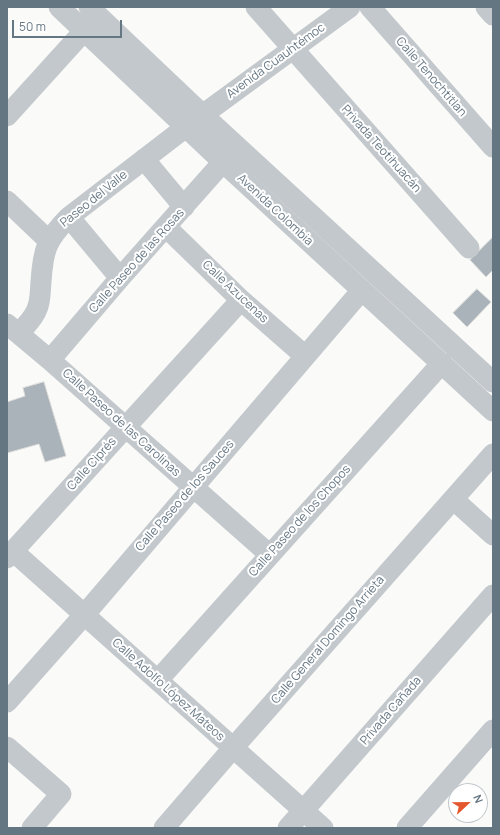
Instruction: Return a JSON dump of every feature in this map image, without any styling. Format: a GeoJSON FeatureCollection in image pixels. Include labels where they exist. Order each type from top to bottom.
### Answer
{"type":"FeatureCollection","features":[{"type":"Feature","properties":{"kind":"street","name":"Avenida Colombia"},"geometry":{"type":"LineString","coordinates":[[59,7],[223,162],[493,411]]}},
{"type":"Feature","properties":{"kind":"street","name":"Avenida Colombia"},"geometry":{"type":"LineString","coordinates":[[89,7],[493,382]]}},
{"type":"Feature","properties":{"kind":"street","name":"Privada Teotihuacán"},"geometry":{"type":"LineString","coordinates":[[256,7],[468,248]]}},
{"type":"Feature","properties":{"kind":"street","name":"Avenida Cuauhtémoc"},"geometry":{"type":"LineString","coordinates":[[203,114],[350,7]]}},
{"type":"Feature","properties":{"kind":"street","name":"Calle Tenochtitlan"},"geometry":{"type":"LineString","coordinates":[[370,7],[493,147]]}},
{"type":"Feature","properties":{"kind":"street"},"geometry":{"type":"LineString","coordinates":[[486,7],[493,15]]}},
{"type":"Feature","properties":{"kind":"street"},"geometry":{"type":"LineString","coordinates":[[7,115],[84,31]]}},
{"type":"Feature","properties":{"kind":"street","name":"Paseo del Valle"},"geometry":{"type":"LineString","coordinates":[[13,329],[37,310],[40,300],[45,252],[55,231],[69,217],[203,114]]}},
{"type":"Feature","properties":{"kind":"street"},"geometry":{"type":"LineString","coordinates":[[144,159],[184,207]]}},
{"type":"Feature","properties":{"kind":"street","name":"Calle Paseo de las Rosas"},"geometry":{"type":"LineString","coordinates":[[50,360],[120,278],[223,162]]}},
{"type":"Feature","properties":{"kind":"street"},"geometry":{"type":"LineString","coordinates":[[7,201],[49,241]]}},
{"type":"Feature","properties":{"kind":"street"},"geometry":{"type":"LineString","coordinates":[[69,217],[120,278]]}},
{"type":"Feature","properties":{"kind":"street","name":"Calle Azucenas"},"geometry":{"type":"LineString","coordinates":[[166,228],[241,300],[305,356]]}},
{"type":"Feature","properties":{"kind":"street","name":"Calle Paseo de los Sauces"},"geometry":{"type":"LineString","coordinates":[[7,702],[193,488],[362,290]]}},
{"type":"Feature","properties":{"kind":"street","name":"Calle Ciprés"},"geometry":{"type":"LineString","coordinates":[[10,555],[241,300]]}},
{"type":"Feature","properties":{"kind":"street","name":"Calle Paseo de las Carolinas"},"geometry":{"type":"LineString","coordinates":[[13,329],[270,555]]}},
{"type":"Feature","properties":{"kind":"street","name":"Calle Paseo de los Chopos"},"geometry":{"type":"LineString","coordinates":[[158,680],[442,363]]}},
{"type":"Feature","properties":{"kind":"street","name":"Calle General Domingo Arrieta"},"geometry":{"type":"LineString","coordinates":[[164,828],[493,454]]}},
{"type":"Feature","properties":{"kind":"street"},"geometry":{"type":"LineString","coordinates":[[453,499],[493,535]]}},
{"type":"Feature","properties":{"kind":"street","name":"Calle Adolfo López Mateos"},"geometry":{"type":"LineString","coordinates":[[10,555],[84,614],[324,828]]}},
{"type":"Feature","properties":{"kind":"street","name":"Privada Cañada"},"geometry":{"type":"LineString","coordinates":[[288,828],[493,594]]}},
{"type":"Feature","properties":{"kind":"street"},"geometry":{"type":"LineString","coordinates":[[407,828],[493,730]]}},
{"type":"Feature","properties":{"kind":"street"},"geometry":{"type":"LineString","coordinates":[[7,747],[62,794],[32,828]]}},
{"type":"Feature","properties":{"kind":"building"},"geometry":{"type":"Polygon","coordinates":[[[493,237],[493,270],[486,277],[470,260],[493,237]]]}},
{"type":"Feature","properties":{"kind":"building"},"geometry":{"type":"Polygon","coordinates":[[[477,289],[491,302],[467,327],[453,313],[477,289]]]}},
{"type":"Feature","properties":{"kind":"building"},"geometry":{"type":"Polygon","coordinates":[[[44,382],[66,456],[45,462],[39,444],[7,453],[7,402],[25,396],[23,388],[44,382]]]}}]}
